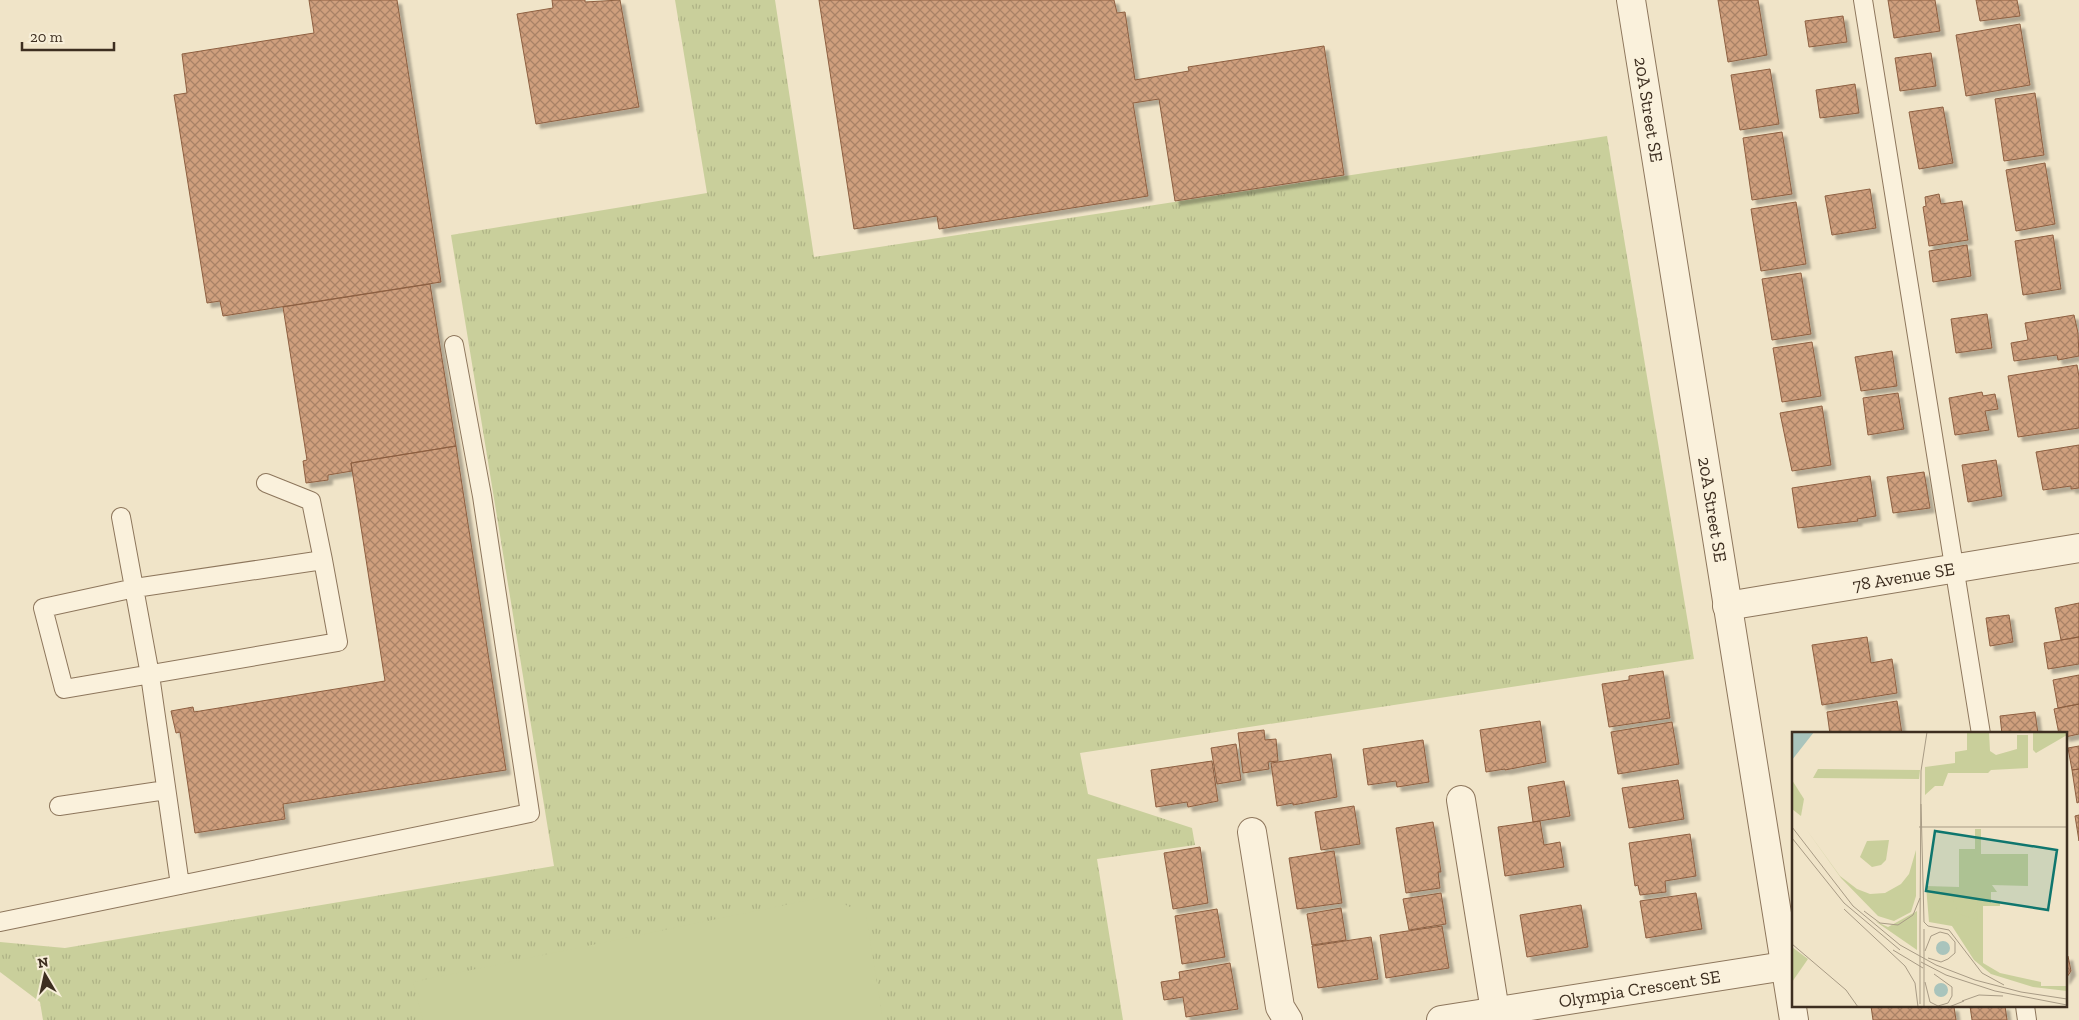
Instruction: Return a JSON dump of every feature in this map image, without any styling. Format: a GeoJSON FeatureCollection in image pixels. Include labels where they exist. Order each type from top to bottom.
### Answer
{"type":"FeatureCollection","features":[{"type":"Feature","properties":{"kind":"street","name":"20A Street SE"},"geometry":{"type":"LineString","coordinates":[[1631,0],[1794,1020]]}},
{"type":"Feature","properties":{"kind":"street","name":"78 Avenue SE"},"geometry":{"type":"LineString","coordinates":[[1727,606],[2079,548]]}},
{"type":"Feature","properties":{"kind":"street"},"geometry":{"type":"LineString","coordinates":[[1461,800],[1495,1011]]}},
{"type":"Feature","properties":{"kind":"street"},"geometry":{"type":"LineString","coordinates":[[1252,832],[1280,1007],[1288,1020]]}},
{"type":"Feature","properties":{"kind":"street","name":"Olympia Crescent SE"},"geometry":{"type":"LineString","coordinates":[[1441,1020],[1785,966]]}},
{"type":"Feature","properties":{"kind":"lane"},"geometry":{"type":"LineString","coordinates":[[1863,0],[1981,732]]}},
{"type":"Feature","properties":{"kind":"lane"},"geometry":{"type":"LineString","coordinates":[[0,922],[530,813],[482,496],[454,346]]}},
{"type":"Feature","properties":{"kind":"lane"},"geometry":{"type":"LineString","coordinates":[[266,483],[311,501],[323,560],[338,642],[64,689],[42,608],[135,588],[323,560]]}},
{"type":"Feature","properties":{"kind":"lane"},"geometry":{"type":"LineString","coordinates":[[121,517],[150,675],[180,885]]}},
{"type":"Feature","properties":{"kind":"lane"},"geometry":{"type":"LineString","coordinates":[[59,806],[166,790]]}},
{"type":"Feature","properties":{"kind":"green space"},"geometry":{"type":"Polygon","coordinates":[[[675,0],[775,0],[814,257],[1607,136],[1694,659],[1080,753],[1088,794],[1192,828],[1195,845],[1097,859],[1123,1020],[43,1020],[40,1002],[0,972],[0,942],[65,948],[554,866],[451,235],[707,193],[675,0]]]}},
{"type":"Feature","properties":{"kind":"green space"},"geometry":{"type":"Polygon","coordinates":[[[828,896],[866,915],[883,1020],[423,1020],[413,982],[828,896]]]}},
{"type":"Feature","properties":{"kind":"building"},"geometry":{"type":"Polygon","coordinates":[[[309,0],[397,0],[441,282],[223,316],[220,301],[207,303],[174,95],[187,93],[182,54],[314,33],[309,0]]]}},
{"type":"Feature","properties":{"kind":"building"},"geometry":{"type":"Polygon","coordinates":[[[552,0],[585,0],[585,2],[620,0],[639,107],[536,124],[517,14],[553,8],[552,0]]]}},
{"type":"Feature","properties":{"kind":"building"},"geometry":{"type":"Polygon","coordinates":[[[819,0],[1114,0],[1117,13],[1125,12],[1135,80],[1189,71],[1188,67],[1324,46],[1344,175],[1175,201],[1159,99],[1133,103],[1148,196],[939,229],[937,216],[854,229],[819,0]]]}},
{"type":"Feature","properties":{"kind":"building"},"geometry":{"type":"Polygon","coordinates":[[[1718,0],[1758,0],[1767,55],[1728,62],[1718,0]]]}},
{"type":"Feature","properties":{"kind":"building"},"geometry":{"type":"Polygon","coordinates":[[[1888,0],[1935,0],[1940,31],[1894,38],[1888,0]]]}},
{"type":"Feature","properties":{"kind":"building"},"geometry":{"type":"Polygon","coordinates":[[[1976,0],[2017,0],[2020,16],[1980,21],[1976,0]]]}},
{"type":"Feature","properties":{"kind":"building"},"geometry":{"type":"Polygon","coordinates":[[[1843,16],[1847,42],[1809,47],[1805,21],[1843,16]]]}},
{"type":"Feature","properties":{"kind":"building"},"geometry":{"type":"Polygon","coordinates":[[[2020,24],[2030,85],[1966,96],[1956,35],[2020,24]]]}},
{"type":"Feature","properties":{"kind":"building"},"geometry":{"type":"Polygon","coordinates":[[[1931,53],[1936,86],[1900,91],[1895,58],[1931,53]]]}},
{"type":"Feature","properties":{"kind":"building"},"geometry":{"type":"Polygon","coordinates":[[[1770,69],[1779,124],[1740,130],[1731,75],[1770,69]]]}},
{"type":"Feature","properties":{"kind":"building"},"geometry":{"type":"Polygon","coordinates":[[[1855,84],[1859,113],[1820,118],[1816,90],[1855,84]]]}},
{"type":"Feature","properties":{"kind":"building"},"geometry":{"type":"Polygon","coordinates":[[[2035,93],[2044,155],[2004,161],[1995,99],[2035,93]]]}},
{"type":"Feature","properties":{"kind":"building"},"geometry":{"type":"Polygon","coordinates":[[[1943,107],[1953,163],[1919,169],[1909,112],[1943,107]]]}},
{"type":"Feature","properties":{"kind":"building"},"geometry":{"type":"Polygon","coordinates":[[[1782,132],[1792,194],[1752,200],[1743,138],[1782,132]]]}},
{"type":"Feature","properties":{"kind":"building"},"geometry":{"type":"Polygon","coordinates":[[[2045,163],[2055,224],[2016,231],[2006,170],[2045,163]]]}},
{"type":"Feature","properties":{"kind":"building"},"geometry":{"type":"Polygon","coordinates":[[[1870,189],[1876,228],[1832,235],[1825,196],[1870,189]]]}},
{"type":"Feature","properties":{"kind":"building"},"geometry":{"type":"Polygon","coordinates":[[[1939,194],[1941,204],[1962,201],[1968,240],[1929,246],[1923,207],[1926,206],[1925,197],[1939,194]]]}},
{"type":"Feature","properties":{"kind":"building"},"geometry":{"type":"Polygon","coordinates":[[[1796,202],[1806,264],[1761,271],[1751,209],[1796,202]]]}},
{"type":"Feature","properties":{"kind":"building"},"geometry":{"type":"Polygon","coordinates":[[[2053,235],[2061,289],[2023,295],[2015,241],[2053,235]]]}},
{"type":"Feature","properties":{"kind":"building"},"geometry":{"type":"Polygon","coordinates":[[[1967,245],[1971,276],[1933,282],[1929,251],[1967,245]]]}},
{"type":"Feature","properties":{"kind":"building"},"geometry":{"type":"Polygon","coordinates":[[[1801,273],[1811,334],[1772,340],[1762,279],[1801,273]]]}},
{"type":"Feature","properties":{"kind":"building"},"geometry":{"type":"Polygon","coordinates":[[[430,284],[456,446],[351,463],[352,471],[328,475],[328,480],[306,483],[303,461],[307,460],[283,307],[430,284]]]}},
{"type":"Feature","properties":{"kind":"building"},"geometry":{"type":"Polygon","coordinates":[[[1987,314],[1992,348],[1956,353],[1951,319],[1987,314]]]}},
{"type":"Feature","properties":{"kind":"building"},"geometry":{"type":"Polygon","coordinates":[[[2074,315],[2078,333],[2079,356],[2058,360],[2057,355],[2014,361],[2011,343],[2028,340],[2025,323],[2074,315]]]}},
{"type":"Feature","properties":{"kind":"building"},"geometry":{"type":"Polygon","coordinates":[[[1812,342],[1821,396],[1782,402],[1773,348],[1812,342]]]}},
{"type":"Feature","properties":{"kind":"building"},"geometry":{"type":"Polygon","coordinates":[[[1892,351],[1897,386],[1861,391],[1855,357],[1892,351]]]}},
{"type":"Feature","properties":{"kind":"building"},"geometry":{"type":"Polygon","coordinates":[[[2077,365],[2079,377],[2079,428],[2018,437],[2008,376],[2077,365]]]}},
{"type":"Feature","properties":{"kind":"building"},"geometry":{"type":"Polygon","coordinates":[[[1982,392],[1983,396],[1995,394],[1998,409],[1985,411],[1989,430],[1955,435],[1949,398],[1982,392]]]}},
{"type":"Feature","properties":{"kind":"building"},"geometry":{"type":"Polygon","coordinates":[[[1898,393],[1904,429],[1868,435],[1863,398],[1898,393]]]}},
{"type":"Feature","properties":{"kind":"building"},"geometry":{"type":"Polygon","coordinates":[[[1822,406],[1831,465],[1792,471],[1780,413],[1822,406]]]}},
{"type":"Feature","properties":{"kind":"building"},"geometry":{"type":"Polygon","coordinates":[[[2079,445],[2079,488],[2071,489],[2071,486],[2043,490],[2036,452],[2079,445]]]}},
{"type":"Feature","properties":{"kind":"building"},"geometry":{"type":"Polygon","coordinates":[[[456,446],[506,770],[283,804],[285,819],[195,833],[180,732],[176,733],[171,711],[193,707],[194,712],[385,681],[351,463],[456,446]]]}},
{"type":"Feature","properties":{"kind":"building"},"geometry":{"type":"Polygon","coordinates":[[[1996,460],[2002,496],[1968,502],[1962,465],[1996,460]]]}},
{"type":"Feature","properties":{"kind":"building"},"geometry":{"type":"Polygon","coordinates":[[[1924,472],[1930,508],[1893,513],[1887,477],[1924,472]]]}},
{"type":"Feature","properties":{"kind":"building"},"geometry":{"type":"Polygon","coordinates":[[[1870,476],[1876,516],[1857,519],[1858,521],[1798,528],[1792,488],[1870,476]]]}},
{"type":"Feature","properties":{"kind":"building"},"geometry":{"type":"Polygon","coordinates":[[[2079,603],[2079,637],[2061,640],[2055,608],[2079,603]]]}},
{"type":"Feature","properties":{"kind":"building"},"geometry":{"type":"Polygon","coordinates":[[[2009,615],[2013,642],[1990,646],[1986,618],[2009,615]]]}},
{"type":"Feature","properties":{"kind":"building"},"geometry":{"type":"Polygon","coordinates":[[[1867,637],[1871,663],[1892,659],[1897,693],[1822,705],[1812,645],[1867,637]]]}},
{"type":"Feature","properties":{"kind":"building"},"geometry":{"type":"Polygon","coordinates":[[[2079,637],[2079,664],[2048,669],[2044,643],[2079,637]]]}},
{"type":"Feature","properties":{"kind":"building"},"geometry":{"type":"Polygon","coordinates":[[[1663,671],[1670,718],[1609,727],[1602,684],[1629,680],[1629,676],[1663,671]]]}},
{"type":"Feature","properties":{"kind":"building"},"geometry":{"type":"Polygon","coordinates":[[[2079,675],[2079,704],[2058,708],[2053,680],[2079,675]]]}},
{"type":"Feature","properties":{"kind":"building"},"geometry":{"type":"Polygon","coordinates":[[[1897,701],[1902,732],[1830,732],[1827,712],[1897,701]]]}},
{"type":"Feature","properties":{"kind":"building"},"geometry":{"type":"Polygon","coordinates":[[[2079,704],[2079,734],[2066,737],[2066,732],[2059,732],[2054,709],[2079,704]]]}},
{"type":"Feature","properties":{"kind":"building"},"geometry":{"type":"Polygon","coordinates":[[[2035,712],[2038,732],[2002,732],[2000,716],[2035,712]]]}},
{"type":"Feature","properties":{"kind":"building"},"geometry":{"type":"Polygon","coordinates":[[[1540,721],[1546,762],[1486,772],[1480,730],[1540,721]]]}},
{"type":"Feature","properties":{"kind":"building"},"geometry":{"type":"Polygon","coordinates":[[[1672,722],[1679,764],[1618,774],[1611,732],[1672,722]]]}},
{"type":"Feature","properties":{"kind":"building"},"geometry":{"type":"Polygon","coordinates":[[[1264,730],[1265,740],[1276,739],[1278,761],[1268,762],[1269,769],[1243,773],[1238,733],[1264,730]]]}},
{"type":"Feature","properties":{"kind":"building"},"geometry":{"type":"Polygon","coordinates":[[[1423,740],[1429,782],[1397,787],[1396,781],[1368,785],[1363,749],[1423,740]]]}},
{"type":"Feature","properties":{"kind":"building"},"geometry":{"type":"Polygon","coordinates":[[[1236,744],[1241,780],[1217,784],[1211,748],[1236,744]]]}},
{"type":"Feature","properties":{"kind":"building"},"geometry":{"type":"Polygon","coordinates":[[[2079,746],[2079,769],[2072,770],[2068,748],[2079,746]]]}},
{"type":"Feature","properties":{"kind":"building"},"geometry":{"type":"Polygon","coordinates":[[[1331,754],[1337,797],[1277,806],[1271,763],[1331,754]]]}},
{"type":"Feature","properties":{"kind":"building"},"geometry":{"type":"Polygon","coordinates":[[[1212,761],[1218,801],[1188,807],[1187,802],[1156,807],[1151,770],[1212,761]]]}},
{"type":"Feature","properties":{"kind":"building"},"geometry":{"type":"Polygon","coordinates":[[[2079,769],[2079,802],[2077,803],[2072,770],[2079,769]]]}},
{"type":"Feature","properties":{"kind":"building"},"geometry":{"type":"Polygon","coordinates":[[[1678,780],[1684,819],[1629,828],[1622,788],[1678,780]]]}},
{"type":"Feature","properties":{"kind":"building"},"geometry":{"type":"Polygon","coordinates":[[[1564,781],[1570,816],[1533,822],[1528,787],[1564,781]]]}},
{"type":"Feature","properties":{"kind":"building"},"geometry":{"type":"Polygon","coordinates":[[[1354,806],[1360,844],[1321,850],[1315,812],[1354,806]]]}},
{"type":"Feature","properties":{"kind":"building"},"geometry":{"type":"Polygon","coordinates":[[[2079,815],[2079,841],[2075,816],[2079,815]]]}},
{"type":"Feature","properties":{"kind":"building"},"geometry":{"type":"Polygon","coordinates":[[[1540,821],[1544,845],[1560,842],[1564,867],[1505,876],[1498,827],[1540,821]]]}},
{"type":"Feature","properties":{"kind":"building"},"geometry":{"type":"Polygon","coordinates":[[[1433,822],[1441,872],[1438,872],[1440,888],[1406,893],[1396,828],[1433,822]]]}},
{"type":"Feature","properties":{"kind":"building"},"geometry":{"type":"Polygon","coordinates":[[[1690,834],[1696,876],[1665,881],[1666,892],[1640,895],[1638,885],[1635,886],[1629,843],[1690,834]]]}},
{"type":"Feature","properties":{"kind":"building"},"geometry":{"type":"Polygon","coordinates":[[[1200,847],[1208,903],[1173,909],[1164,853],[1200,847]]]}},
{"type":"Feature","properties":{"kind":"building"},"geometry":{"type":"Polygon","coordinates":[[[1334,851],[1342,903],[1297,909],[1289,858],[1334,851]]]}},
{"type":"Feature","properties":{"kind":"building"},"geometry":{"type":"Polygon","coordinates":[[[1441,893],[1446,924],[1409,930],[1403,899],[1441,893]]]}},
{"type":"Feature","properties":{"kind":"building"},"geometry":{"type":"Polygon","coordinates":[[[1696,893],[1702,929],[1646,938],[1640,901],[1696,893]]]}},
{"type":"Feature","properties":{"kind":"building"},"geometry":{"type":"Polygon","coordinates":[[[1581,905],[1588,947],[1527,957],[1520,915],[1581,905]]]}},
{"type":"Feature","properties":{"kind":"building"},"geometry":{"type":"Polygon","coordinates":[[[1341,908],[1346,940],[1312,945],[1307,914],[1341,908]]]}},
{"type":"Feature","properties":{"kind":"building"},"geometry":{"type":"Polygon","coordinates":[[[1217,909],[1225,957],[1182,964],[1175,916],[1217,909]]]}},
{"type":"Feature","properties":{"kind":"building"},"geometry":{"type":"Polygon","coordinates":[[[1442,926],[1449,968],[1386,978],[1380,935],[1442,926]]]}},
{"type":"Feature","properties":{"kind":"building"},"geometry":{"type":"Polygon","coordinates":[[[1371,937],[1378,979],[1318,988],[1312,946],[1371,937]]]}},
{"type":"Feature","properties":{"kind":"building"},"geometry":{"type":"Polygon","coordinates":[[[2068,956],[2071,971],[2066,978],[2066,957],[2068,956]]]}},
{"type":"Feature","properties":{"kind":"building"},"geometry":{"type":"Polygon","coordinates":[[[1230,963],[1238,1009],[1186,1017],[1183,997],[1164,1000],[1161,982],[1180,979],[1179,972],[1230,963]]]}},
{"type":"Feature","properties":{"kind":"building"},"geometry":{"type":"Polygon","coordinates":[[[1871,1008],[1954,1008],[1956,1020],[1873,1020],[1871,1008]]]}},
{"type":"Feature","properties":{"kind":"building"},"geometry":{"type":"Polygon","coordinates":[[[1970,1008],[2005,1008],[2007,1020],[1972,1020],[1970,1008]]]}}]}
